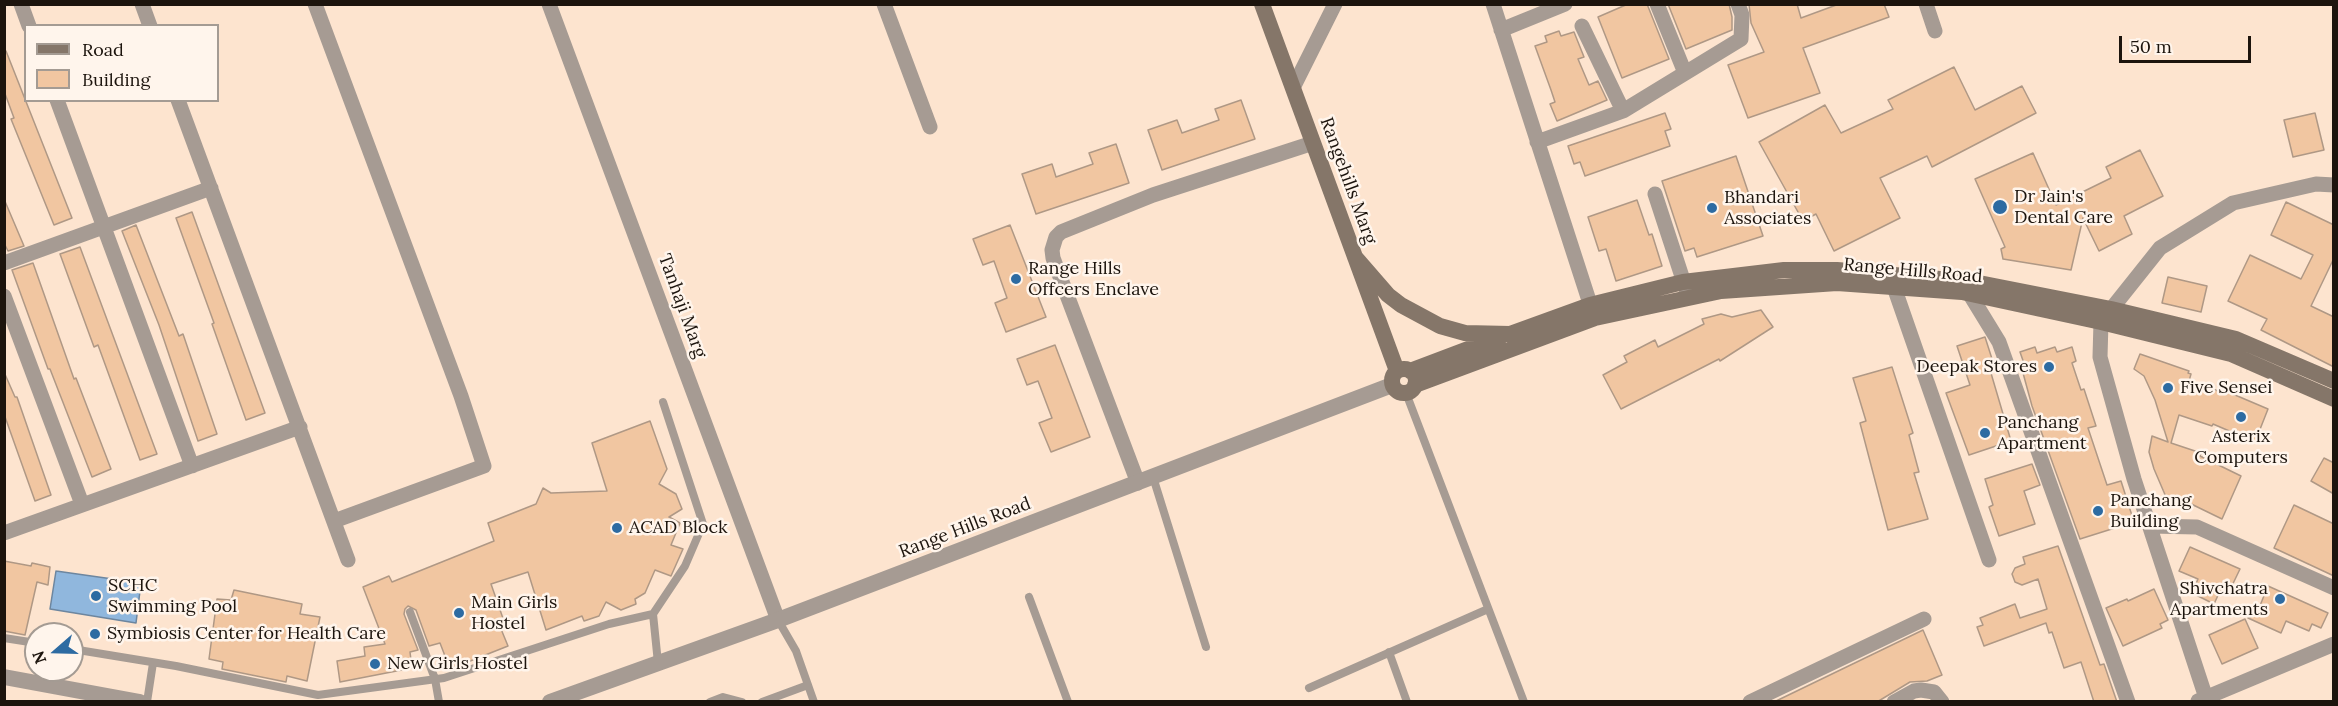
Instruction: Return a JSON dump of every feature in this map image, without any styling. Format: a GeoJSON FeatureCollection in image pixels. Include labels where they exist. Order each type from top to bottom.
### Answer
{"type":"FeatureCollection","features":[{"type":"Feature","properties":{"kind":"main road","name":"Rangehills Marg"},"geometry":{"type":"LineString","coordinates":[[1262,4],[1355,257],[1404,381]]}},
{"type":"Feature","properties":{"kind":"main road"},"geometry":{"type":"LineString","coordinates":[[1355,257],[1388,295],[1415,315],[1440,326],[1465,333],[1510,334]]}},
{"type":"Feature","properties":{"kind":"main road"},"geometry":{"type":"LineString","coordinates":[[1593,312],[1683,282],[1784,270],[1837,270],[1974,282],[2106,316],[2236,339],[2334,381]]}},
{"type":"Feature","properties":{"kind":"main road","name":"Range Hills Road"},"geometry":{"type":"LineString","coordinates":[[1404,381],[1510,334],[1593,312],[1721,291],[1837,282],[1969,293],[2106,316],[2231,354],[2334,399]]}},
{"type":"Feature","properties":{"kind":"main road","name":"Range Hills Road"},"geometry":{"type":"LineString","coordinates":[[1404,381],[1551,334],[1593,312]]}},
{"type":"Feature","properties":{"kind":"street"},"geometry":{"type":"LineString","coordinates":[[21,4],[28,24]]}},
{"type":"Feature","properties":{"kind":"street"},"geometry":{"type":"LineString","coordinates":[[142,4],[149,24]]}},
{"type":"Feature","properties":{"kind":"street"},"geometry":{"type":"LineString","coordinates":[[315,4],[461,396],[484,466],[334,521]]}},
{"type":"Feature","properties":{"kind":"street","name":"Tanhaji Marg"},"geometry":{"type":"LineString","coordinates":[[549,4],[778,620]]}},
{"type":"Feature","properties":{"kind":"street"},"geometry":{"type":"LineString","coordinates":[[884,4],[930,127]]}},
{"type":"Feature","properties":{"kind":"street"},"geometry":{"type":"LineString","coordinates":[[1293,88],[1335,4]]}},
{"type":"Feature","properties":{"kind":"street"},"geometry":{"type":"LineString","coordinates":[[1493,4],[1593,312]]}},
{"type":"Feature","properties":{"kind":"street"},"geometry":{"type":"LineString","coordinates":[[1501,30],[1565,4]]}},
{"type":"Feature","properties":{"kind":"street"},"geometry":{"type":"LineString","coordinates":[[1657,4],[1685,73]]}},
{"type":"Feature","properties":{"kind":"street"},"geometry":{"type":"LineString","coordinates":[[1537,142],[1623,111],[1741,39],[1742,15],[1738,4]]}},
{"type":"Feature","properties":{"kind":"street"},"geometry":{"type":"LineString","coordinates":[[1926,4],[1935,31]]}},
{"type":"Feature","properties":{"kind":"street"},"geometry":{"type":"LineString","coordinates":[[1582,26],[1623,111]]}},
{"type":"Feature","properties":{"kind":"street"},"geometry":{"type":"LineString","coordinates":[[58,102],[192,466]]}},
{"type":"Feature","properties":{"kind":"street"},"geometry":{"type":"LineString","coordinates":[[179,102],[348,560]]}},
{"type":"Feature","properties":{"kind":"street"},"geometry":{"type":"LineString","coordinates":[[1146,480],[1053,258],[1052,250],[1056,237],[1061,232],[1153,195],[1313,142]]}},
{"type":"Feature","properties":{"kind":"street"},"geometry":{"type":"LineString","coordinates":[[2334,185],[2316,184],[2233,203],[2160,248],[2106,316],[2100,357],[2134,479],[2202,700],[2334,645]]}},
{"type":"Feature","properties":{"kind":"street"},"geometry":{"type":"LineString","coordinates":[[4,263],[211,188]]}},
{"type":"Feature","properties":{"kind":"street"},"geometry":{"type":"LineString","coordinates":[[1655,194],[1689,298]]}},
{"type":"Feature","properties":{"kind":"street"},"geometry":{"type":"LineString","coordinates":[[1894,287],[1989,560]]}},
{"type":"Feature","properties":{"kind":"street"},"geometry":{"type":"LineString","coordinates":[[1969,293],[1999,342],[2128,702]]}},
{"type":"Feature","properties":{"kind":"street"},"geometry":{"type":"LineString","coordinates":[[4,296],[82,504]]}},
{"type":"Feature","properties":{"kind":"street","name":"Range Hills Road"},"geometry":{"type":"LineString","coordinates":[[550,702],[778,620],[1404,381]]}},
{"type":"Feature","properties":{"kind":"street"},"geometry":{"type":"LineString","coordinates":[[4,533],[300,427]]}},
{"type":"Feature","properties":{"kind":"street"},"geometry":{"type":"LineString","coordinates":[[2150,526],[2197,527],[2334,588]]}},
{"type":"Feature","properties":{"kind":"street"},"geometry":{"type":"LineString","coordinates":[[1750,702],[1924,620]]}},
{"type":"Feature","properties":{"kind":"street"},"geometry":{"type":"LineString","coordinates":[[4,677],[140,702]]}},
{"type":"Feature","properties":{"kind":"street"},"geometry":{"type":"LineString","coordinates":[[1894,702],[1914,691],[1921,690],[1934,692],[1942,702]]}},
{"type":"Feature","properties":{"kind":"lane"},"geometry":{"type":"LineString","coordinates":[[1404,381],[1524,702]]}},
{"type":"Feature","properties":{"kind":"lane"},"geometry":{"type":"LineString","coordinates":[[658,663],[653,614],[685,566],[703,524],[663,402]]}},
{"type":"Feature","properties":{"kind":"lane"},"geometry":{"type":"LineString","coordinates":[[1146,480],[1206,647]]}},
{"type":"Feature","properties":{"kind":"lane"},"geometry":{"type":"LineString","coordinates":[[1029,597],[1068,702]]}},
{"type":"Feature","properties":{"kind":"lane"},"geometry":{"type":"LineString","coordinates":[[1309,688],[1488,609]]}},
{"type":"Feature","properties":{"kind":"lane"},"geometry":{"type":"LineString","coordinates":[[410,612],[435,679],[439,702]]}},
{"type":"Feature","properties":{"kind":"lane"},"geometry":{"type":"LineString","coordinates":[[84,651],[318,695],[435,679],[609,624],[653,614]]}},
{"type":"Feature","properties":{"kind":"lane"},"geometry":{"type":"LineString","coordinates":[[778,620],[796,651],[814,702]]}},
{"type":"Feature","properties":{"kind":"lane"},"geometry":{"type":"LineString","coordinates":[[4,638],[24,642]]}},
{"type":"Feature","properties":{"kind":"lane"},"geometry":{"type":"LineString","coordinates":[[1389,652],[1407,702]]}},
{"type":"Feature","properties":{"kind":"lane"},"geometry":{"type":"LineString","coordinates":[[147,702],[153,663]]}},
{"type":"Feature","properties":{"kind":"lane"},"geometry":{"type":"LineString","coordinates":[[762,702],[808,685]]}},
{"type":"Feature","properties":{"kind":"lane"},"geometry":{"type":"LineString","coordinates":[[710,702],[723,697],[742,702]]}},
{"type":"Feature","properties":{"kind":"water","name":"SCHC Swimming Pool"},"geometry":{"type":"Polygon","coordinates":[[[56,571],[141,583],[136,623],[50,609],[56,571]]]}},
{"type":"Feature","properties":{"kind":"building"},"geometry":{"type":"Polygon","coordinates":[[[1628,4],[1647,4],[1669,59],[1622,78],[1598,17],[1628,4]]]}},
{"type":"Feature","properties":{"kind":"building"},"geometry":{"type":"Polygon","coordinates":[[[1668,4],[1729,4],[1732,30],[1686,49],[1668,4]]]}},
{"type":"Feature","properties":{"kind":"building"},"geometry":{"type":"Polygon","coordinates":[[[1749,4],[1797,4],[1801,18],[1839,4],[1884,4],[1889,17],[1803,48],[1820,93],[1748,118],[1728,65],[1764,52],[1751,23],[1749,4]]]}},
{"type":"Feature","properties":{"kind":"building"},"geometry":{"type":"Polygon","coordinates":[[[1559,31],[1561,36],[1574,32],[1584,57],[1578,59],[1589,85],[1598,81],[1607,100],[1557,121],[1550,104],[1555,102],[1535,46],[1547,42],[1545,36],[1559,31]]]}},
{"type":"Feature","properties":{"kind":"building"},"geometry":{"type":"Polygon","coordinates":[[[6,51],[24,97],[24,102],[26,102],[72,218],[54,225],[11,119],[14,118],[4,91],[4,52],[6,51]]]}},
{"type":"Feature","properties":{"kind":"building"},"geometry":{"type":"Polygon","coordinates":[[[1954,67],[1975,110],[2022,86],[2036,113],[1932,167],[1927,156],[1880,178],[1900,218],[1834,251],[1816,214],[1803,221],[1759,142],[1825,105],[1841,133],[1893,109],[1888,100],[1954,67]]]}},
{"type":"Feature","properties":{"kind":"building"},"geometry":{"type":"Polygon","coordinates":[[[1241,100],[1255,139],[1162,170],[1148,130],[1177,120],[1182,133],[1219,120],[1215,109],[1241,100]]]}},
{"type":"Feature","properties":{"kind":"building"},"geometry":{"type":"Polygon","coordinates":[[[1665,113],[1671,129],[1665,131],[1670,146],[1585,176],[1580,162],[1574,164],[1568,146],[1665,113]]]}},
{"type":"Feature","properties":{"kind":"building"},"geometry":{"type":"Polygon","coordinates":[[[2315,113],[2324,150],[2293,157],[2284,120],[2315,113]]]}},
{"type":"Feature","properties":{"kind":"building","name":"Range Hills Offcers Enclave"},"geometry":{"type":"Polygon","coordinates":[[[1116,144],[1129,183],[1036,214],[1022,174],[1052,164],[1056,177],[1093,164],[1089,153],[1116,144]]]}},
{"type":"Feature","properties":{"kind":"building"},"geometry":{"type":"Polygon","coordinates":[[[2140,150],[2163,196],[2124,216],[2132,234],[2099,251],[2083,218],[2071,270],[2003,259],[2001,249],[2005,247],[1975,179],[2033,153],[2056,205],[2111,178],[2106,167],[2140,150]]]}},
{"type":"Feature","properties":{"kind":"building","name":"Bhandari Associates"},"geometry":{"type":"Polygon","coordinates":[[[1736,156],[1763,236],[1697,257],[1694,248],[1685,251],[1662,181],[1736,156]]]}},
{"type":"Feature","properties":{"kind":"building"},"geometry":{"type":"Polygon","coordinates":[[[4,199],[24,246],[8,251],[4,243],[4,199]]]}},
{"type":"Feature","properties":{"kind":"building"},"geometry":{"type":"Polygon","coordinates":[[[1637,200],[1649,235],[1652,234],[1662,266],[1616,281],[1606,249],[1599,251],[1588,217],[1637,200]]]}},
{"type":"Feature","properties":{"kind":"building"},"geometry":{"type":"Polygon","coordinates":[[[2286,202],[2334,225],[2334,258],[2311,306],[2334,317],[2334,367],[2261,330],[2267,319],[2228,301],[2250,255],[2301,279],[2313,255],[2271,235],[2286,202]]]}},
{"type":"Feature","properties":{"kind":"building"},"geometry":{"type":"Polygon","coordinates":[[[192,212],[265,413],[246,420],[176,218],[192,212]]]}},
{"type":"Feature","properties":{"kind":"building"},"geometry":{"type":"Polygon","coordinates":[[[136,225],[179,336],[183,334],[217,434],[198,441],[159,325],[122,231],[136,225]]]}},
{"type":"Feature","properties":{"kind":"building","name":"Range Hills Offcers Enclave"},"geometry":{"type":"Polygon","coordinates":[[[1010,225],[1046,317],[1006,332],[995,303],[1007,298],[994,261],[983,265],[973,239],[1010,225]]]}},
{"type":"Feature","properties":{"kind":"building"},"geometry":{"type":"Polygon","coordinates":[[[80,247],[157,454],[140,460],[98,345],[94,347],[60,254],[80,247]]]}},
{"type":"Feature","properties":{"kind":"building"},"geometry":{"type":"Polygon","coordinates":[[[33,263],[74,379],[76,378],[111,469],[92,477],[50,369],[48,369],[12,270],[33,263]]]}},
{"type":"Feature","properties":{"kind":"building"},"geometry":{"type":"Polygon","coordinates":[[[2168,277],[2207,286],[2201,312],[2162,303],[2168,277]]]}},
{"type":"Feature","properties":{"kind":"building"},"geometry":{"type":"Polygon","coordinates":[[[1761,310],[1773,327],[1720,361],[1719,359],[1621,409],[1603,375],[1627,362],[1624,356],[1655,340],[1658,347],[1704,324],[1702,319],[1721,314],[1732,317],[1761,310]]]}},
{"type":"Feature","properties":{"kind":"building"},"geometry":{"type":"Polygon","coordinates":[[[1985,337],[1993,362],[1988,363],[2011,441],[1969,455],[1946,393],[1970,385],[1957,346],[1985,337]]]}},
{"type":"Feature","properties":{"kind":"building","name":"Range Hills Offcers Enclave"},"geometry":{"type":"Polygon","coordinates":[[[1055,345],[1090,437],[1051,452],[1039,423],[1052,418],[1038,381],[1027,385],[1017,359],[1055,345]]]}},
{"type":"Feature","properties":{"kind":"building"},"geometry":{"type":"Polygon","coordinates":[[[2035,347],[2037,353],[2055,347],[2057,352],[2072,347],[2076,361],[2072,363],[2081,390],[2084,389],[2096,426],[2088,428],[2107,485],[2121,481],[2134,522],[2080,539],[2032,406],[2023,373],[2027,372],[2020,352],[2035,347]]]}},
{"type":"Feature","properties":{"kind":"building"},"geometry":{"type":"Polygon","coordinates":[[[2140,354],[2189,371],[2188,373],[2191,374],[2189,381],[2227,394],[2228,392],[2268,409],[2255,442],[2213,424],[2212,426],[2179,415],[2171,443],[2201,453],[2200,456],[2241,476],[2222,519],[2185,501],[2184,505],[2166,497],[2149,452],[2152,436],[2168,442],[2155,400],[2144,376],[2134,369],[2140,354]]]}},
{"type":"Feature","properties":{"kind":"building"},"geometry":{"type":"Polygon","coordinates":[[[1892,367],[1913,433],[1909,435],[1919,472],[1914,473],[1928,519],[1888,530],[1860,423],[1866,421],[1853,378],[1892,367]]]}},
{"type":"Feature","properties":{"kind":"building"},"geometry":{"type":"Polygon","coordinates":[[[4,372],[17,397],[51,495],[35,501],[4,414],[4,372]]]}},
{"type":"Feature","properties":{"kind":"building"},"geometry":{"type":"Polygon","coordinates":[[[650,421],[667,469],[659,484],[676,494],[682,509],[669,517],[680,523],[671,545],[683,549],[671,576],[655,570],[645,593],[635,599],[636,604],[621,610],[606,602],[599,616],[584,621],[582,616],[546,630],[528,572],[491,584],[506,627],[501,629],[508,646],[450,669],[440,643],[429,646],[416,610],[408,606],[404,614],[418,650],[410,652],[412,668],[340,682],[337,661],[365,656],[364,647],[385,644],[363,587],[389,576],[392,582],[494,541],[488,523],[536,504],[543,488],[551,493],[607,491],[592,443],[650,421]]]}},
{"type":"Feature","properties":{"kind":"building"},"geometry":{"type":"Polygon","coordinates":[[[2324,458],[2334,463],[2334,494],[2311,481],[2324,458]]]}},
{"type":"Feature","properties":{"kind":"building"},"geometry":{"type":"Polygon","coordinates":[[[2032,464],[2040,485],[2024,491],[2035,524],[1999,536],[1989,507],[1993,505],[1985,479],[2032,464]]]}},
{"type":"Feature","properties":{"kind":"building"},"geometry":{"type":"Polygon","coordinates":[[[2294,505],[2334,524],[2334,576],[2274,548],[2294,505]]]}},
{"type":"Feature","properties":{"kind":"building"},"geometry":{"type":"Polygon","coordinates":[[[2058,546],[2100,665],[2104,664],[2117,702],[2094,702],[2081,662],[2064,668],[2052,632],[2049,633],[2046,623],[1984,646],[1977,627],[1983,625],[1980,618],[2015,604],[2020,618],[2047,609],[2038,579],[2022,585],[2015,582],[2012,574],[2015,568],[2025,564],[2023,557],[2058,546]]]}},
{"type":"Feature","properties":{"kind":"building"},"geometry":{"type":"Polygon","coordinates":[[[2190,547],[2240,569],[2228,594],[2220,591],[2214,604],[2192,593],[2198,579],[2179,571],[2190,547]]]}},
{"type":"Feature","properties":{"kind":"building"},"geometry":{"type":"Polygon","coordinates":[[[4,561],[50,567],[48,585],[37,582],[28,622],[24,622],[24,635],[4,631],[4,561]]]}},
{"type":"Feature","properties":{"kind":"building","name":"Shivchatra Apartments"},"geometry":{"type":"Polygon","coordinates":[[[2268,586],[2328,613],[2321,628],[2312,624],[2309,631],[2286,621],[2281,633],[2248,618],[2265,610],[2259,608],[2268,586]]]}},
{"type":"Feature","properties":{"kind":"building"},"geometry":{"type":"Polygon","coordinates":[[[2154,589],[2168,620],[2160,624],[2162,628],[2123,646],[2106,608],[2154,589]]]}},
{"type":"Feature","properties":{"kind":"building"},"geometry":{"type":"Polygon","coordinates":[[[234,590],[302,604],[300,614],[320,617],[307,681],[287,676],[286,682],[222,669],[223,662],[209,659],[217,599],[231,600],[234,590]]]}},
{"type":"Feature","properties":{"kind":"building"},"geometry":{"type":"Polygon","coordinates":[[[2245,619],[2258,648],[2222,664],[2209,635],[2245,619]]]}},
{"type":"Feature","properties":{"kind":"building"},"geometry":{"type":"Polygon","coordinates":[[[1923,630],[1942,675],[1927,681],[1910,682],[1877,702],[1774,702],[1923,630]]]}},
{"type":"Feature","properties":{"kind":"place","name":"Dr Jain's Dental Care"},"geometry":{"type":"Point","coordinates":[2000,207]}},
{"type":"Feature","properties":{"kind":"place","name":"Bhandari Associates"},"geometry":{"type":"Point","coordinates":[1712,208]}},
{"type":"Feature","properties":{"kind":"place","name":"Range Hills Offcers Enclave"},"geometry":{"type":"Point","coordinates":[1016,279]}},
{"type":"Feature","properties":{"kind":"place","name":"Deepak Stores"},"geometry":{"type":"Point","coordinates":[2049,367]}},
{"type":"Feature","properties":{"kind":"place","name":"Five Sensei"},"geometry":{"type":"Point","coordinates":[2168,388]}},
{"type":"Feature","properties":{"kind":"place","name":"Asterix Computers"},"geometry":{"type":"Point","coordinates":[2241,417]}},
{"type":"Feature","properties":{"kind":"place","name":"Panchang Apartment"},"geometry":{"type":"Point","coordinates":[1985,433]}},
{"type":"Feature","properties":{"kind":"place","name":"Panchang Building"},"geometry":{"type":"Point","coordinates":[2098,511]}},
{"type":"Feature","properties":{"kind":"place","name":"ACAD Block"},"geometry":{"type":"Point","coordinates":[617,528]}},
{"type":"Feature","properties":{"kind":"place","name":"SCHC Swimming Pool"},"geometry":{"type":"Point","coordinates":[96,596]}},
{"type":"Feature","properties":{"kind":"place","name":"Shivchatra Apartments"},"geometry":{"type":"Point","coordinates":[2280,599]}},
{"type":"Feature","properties":{"kind":"place","name":"Main Girls Hostel"},"geometry":{"type":"Point","coordinates":[459,613]}},
{"type":"Feature","properties":{"kind":"place","name":"Symbiosis Center for Health Care"},"geometry":{"type":"Point","coordinates":[95,634]}},
{"type":"Feature","properties":{"kind":"place","name":"New Girls Hostel"},"geometry":{"type":"Point","coordinates":[375,664]}}]}
